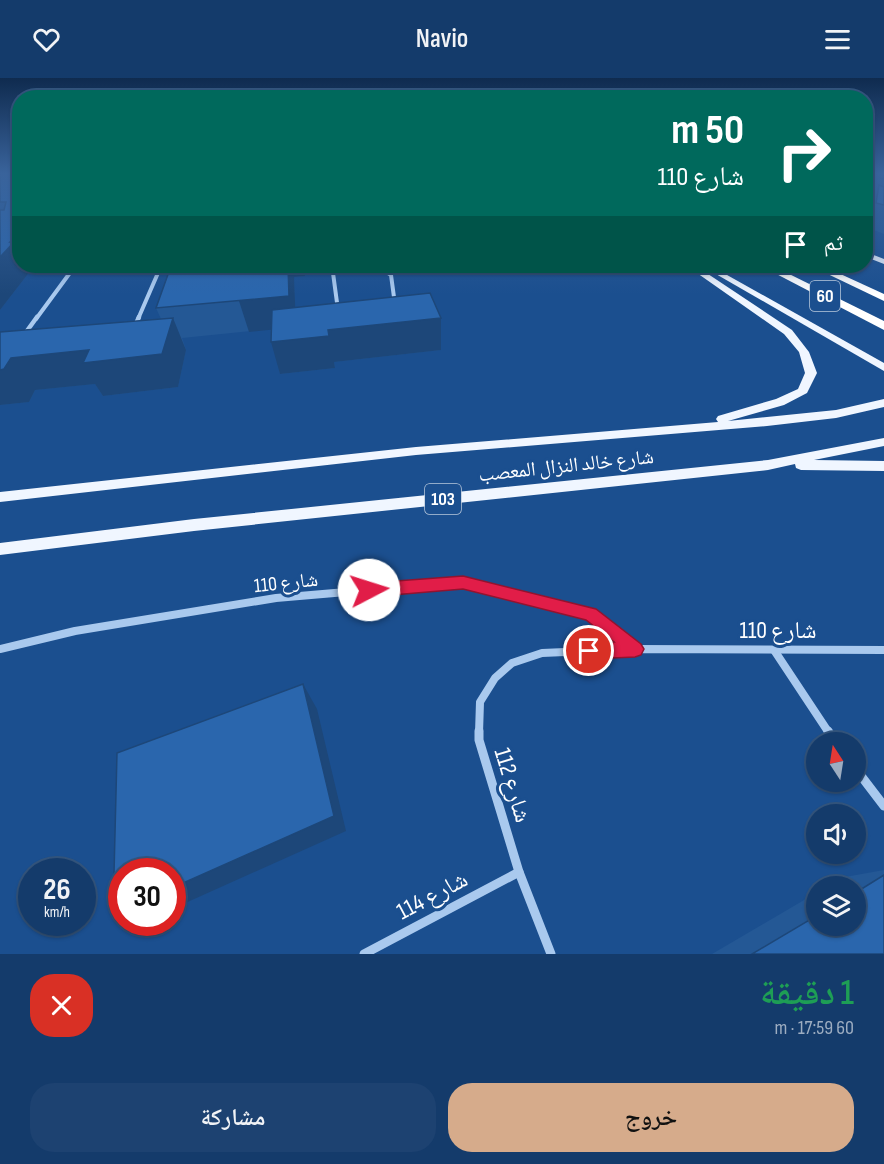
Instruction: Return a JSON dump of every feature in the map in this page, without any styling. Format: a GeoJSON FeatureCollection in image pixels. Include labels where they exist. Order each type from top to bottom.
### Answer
{"type":"FeatureCollection","features":[{"type":"Feature","properties":{"kind":"highway","name":"60"},"geometry":{"type":"LineString","coordinates":[[780,273],[884,326]]}},
{"type":"Feature","properties":{"kind":"highway","name":"60"},"geometry":{"type":"LineString","coordinates":[[831,273],[884,298]]}},
{"type":"Feature","properties":{"kind":"main road"},"geometry":{"type":"LineString","coordinates":[[692,427],[780,402],[803,391],[811,373],[804,352],[788,332],[701,273]]}},
{"type":"Feature","properties":{"kind":"main road"},"geometry":{"type":"LineString","coordinates":[[718,273],[884,368]]}},
{"type":"Feature","properties":{"kind":"main road","name":"شارع خالد النزال المعصب"},"geometry":{"type":"LineString","coordinates":[[0,497],[393,454],[836,414],[884,403]]}},
{"type":"Feature","properties":{"kind":"main road","name":"شارع خالد النزال المعصب"},"geometry":{"type":"LineString","coordinates":[[0,549],[194,525],[768,465],[884,442]]}},
{"type":"Feature","properties":{"kind":"main road"},"geometry":{"type":"LineString","coordinates":[[768,465],[884,466]]}},
{"type":"Feature","properties":{"kind":"street"},"geometry":{"type":"LineString","coordinates":[[26,343],[24,335],[70,273]]}},
{"type":"Feature","properties":{"kind":"street"},"geometry":{"type":"LineString","coordinates":[[130,330],[136,326],[158,273]]}},
{"type":"Feature","properties":{"kind":"street"},"geometry":{"type":"LineString","coordinates":[[333,273],[338,310],[343,317],[396,312],[391,275],[387,273]]}},
{"type":"Feature","properties":{"kind":"street","name":"شارع 110"},"geometry":{"type":"LineString","coordinates":[[0,649],[75,631],[276,598],[463,582],[590,614],[635,649]]}},
{"type":"Feature","properties":{"kind":"street","name":"شارع 110"},"geometry":{"type":"LineString","coordinates":[[542,653],[635,649],[884,650]]}},
{"type":"Feature","properties":{"kind":"street"},"geometry":{"type":"LineString","coordinates":[[774,650],[828,732]]}},
{"type":"Feature","properties":{"kind":"street","name":"شارع 112"},"geometry":{"type":"LineString","coordinates":[[542,653],[512,663],[495,678],[480,702],[479,740],[519,872],[551,954]]}},
{"type":"Feature","properties":{"kind":"street"},"geometry":{"type":"LineString","coordinates":[[866,782],[884,806]]}},
{"type":"Feature","properties":{"kind":"street","name":"114 شارع"},"geometry":{"type":"LineString","coordinates":[[364,954],[519,872]]}},
{"type":"Feature","properties":{"kind":"building"},"geometry":{"type":"Polygon","coordinates":[[[0,213],[12,213],[12,240],[10,242],[12,244],[0,257],[0,213]]]}},
{"type":"Feature","properties":{"kind":"building"},"geometry":{"type":"Polygon","coordinates":[[[168,273],[288,273],[289,296],[156,308],[168,273]]]}},
{"type":"Feature","properties":{"kind":"building"},"geometry":{"type":"Polygon","coordinates":[[[430,293],[441,318],[328,330],[329,336],[271,342],[272,310],[430,293]]]}},
{"type":"Feature","properties":{"kind":"building"},"geometry":{"type":"Polygon","coordinates":[[[173,318],[162,354],[83,363],[89,350],[11,358],[4,369],[0,370],[0,332],[173,318]]]}},
{"type":"Feature","properties":{"kind":"building"},"geometry":{"type":"Polygon","coordinates":[[[303,684],[334,816],[186,882],[186,858],[114,858],[117,753],[303,684]]]}},
{"type":"Feature","properties":{"kind":"building"},"geometry":{"type":"Polygon","coordinates":[[[884,875],[884,954],[752,954],[806,922],[806,936],[866,936],[866,886],[884,875]]]}},
{"type":"Feature","properties":{"kind":"route"},"geometry":{"type":"LineString","coordinates":[[369,590],[463,582],[590,614],[635,649],[589,651]]}}]}
